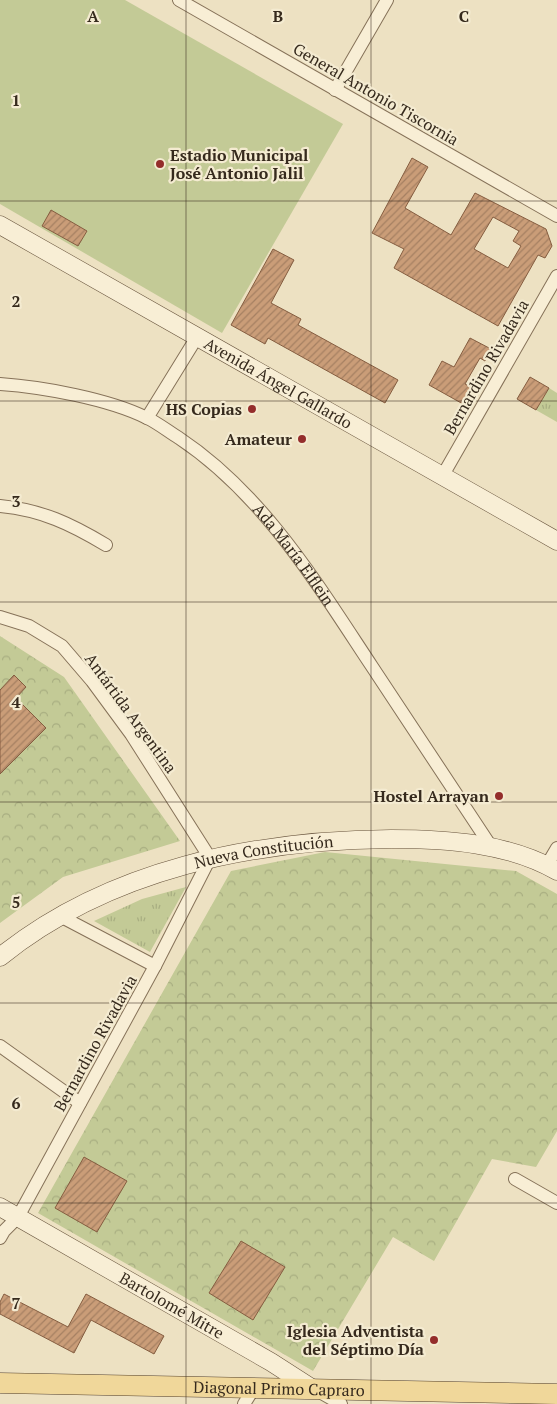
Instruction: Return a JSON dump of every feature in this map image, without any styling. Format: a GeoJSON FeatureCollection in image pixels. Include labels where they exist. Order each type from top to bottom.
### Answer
{"type":"FeatureCollection","features":[{"type":"Feature","properties":{"kind":"main road","name":"Diagonal Primo Capraro"},"geometry":{"type":"LineString","coordinates":[[0,1383],[249,1396],[313,1389],[557,1394]]}},
{"type":"Feature","properties":{"kind":"street","name":"General Antonio Tiscornia"},"geometry":{"type":"LineString","coordinates":[[179,0],[557,216]]}},
{"type":"Feature","properties":{"kind":"street"},"geometry":{"type":"LineString","coordinates":[[335,90],[387,0]]}},
{"type":"Feature","properties":{"kind":"street","name":"Avenida Ángel Gallardo"},"geometry":{"type":"LineString","coordinates":[[0,225],[557,541]]}},
{"type":"Feature","properties":{"kind":"street","name":"Bernardino Rivadavia"},"geometry":{"type":"LineString","coordinates":[[443,475],[557,276]]}},
{"type":"Feature","properties":{"kind":"street"},"geometry":{"type":"LineString","coordinates":[[147,418],[197,337]]}},
{"type":"Feature","properties":{"kind":"street","name":"Ada María Elflein"},"geometry":{"type":"LineString","coordinates":[[0,384],[96,400],[147,418],[201,453],[242,489],[281,534],[315,581],[492,848]]}},
{"type":"Feature","properties":{"kind":"street"},"geometry":{"type":"LineString","coordinates":[[0,506],[19,508],[69,523],[106,545]]}},
{"type":"Feature","properties":{"kind":"street","name":"Antártida Argentina"},"geometry":{"type":"LineString","coordinates":[[0,617],[29,626],[62,646],[92,681],[131,734],[210,858]]}},
{"type":"Feature","properties":{"kind":"street","name":"Nueva Constitución"},"geometry":{"type":"LineString","coordinates":[[0,956],[60,916],[143,879],[210,858],[274,846],[370,839],[430,839],[492,848],[552,868]]}},
{"type":"Feature","properties":{"kind":"street"},"geometry":{"type":"LineString","coordinates":[[552,868],[557,848]]}},
{"type":"Feature","properties":{"kind":"street","name":"Bernardino Rivadavia"},"geometry":{"type":"LineString","coordinates":[[0,1238],[4,1231],[18,1217],[155,966],[210,858]]}},
{"type":"Feature","properties":{"kind":"street"},"geometry":{"type":"LineString","coordinates":[[60,916],[155,966]]}},
{"type":"Feature","properties":{"kind":"street"},"geometry":{"type":"LineString","coordinates":[[0,1046],[80,1103]]}},
{"type":"Feature","properties":{"kind":"street"},"geometry":{"type":"LineString","coordinates":[[515,1179],[557,1203]]}},
{"type":"Feature","properties":{"kind":"street","name":"Bartolomé Mitre"},"geometry":{"type":"LineString","coordinates":[[0,1207],[341,1404]]}},
{"type":"Feature","properties":{"kind":"green space","name":"Estadio Municipal José Antonio Jalil"},"geometry":{"type":"Polygon","coordinates":[[[0,0],[125,0],[343,124],[222,333],[0,204],[0,0]]]}},
{"type":"Feature","properties":{"kind":"green space"},"geometry":{"type":"Polygon","coordinates":[[[549,388],[557,393],[557,422],[536,410],[549,388]]]}},
{"type":"Feature","properties":{"kind":"green space"},"geometry":{"type":"Polygon","coordinates":[[[0,636],[64,677],[180,841],[63,877],[0,923],[0,636]]]}},
{"type":"Feature","properties":{"kind":"green space"},"geometry":{"type":"Polygon","coordinates":[[[325,852],[516,871],[557,894],[557,1131],[536,1167],[492,1159],[434,1261],[393,1237],[313,1371],[38,1213],[231,871],[325,852]]]}},
{"type":"Feature","properties":{"kind":"green space"},"geometry":{"type":"Polygon","coordinates":[[[186,887],[150,952],[94,921],[142,899],[186,887]]]}},
{"type":"Feature","properties":{"kind":"building"},"geometry":{"type":"Polygon","coordinates":[[[412,158],[428,167],[405,208],[451,235],[475,193],[546,229],[552,246],[545,258],[538,255],[498,326],[394,268],[404,249],[372,233],[412,158]],[[493,217],[474,249],[508,268],[521,246],[513,241],[519,231],[493,217]]]}},
{"type":"Feature","properties":{"kind":"building"},"geometry":{"type":"Polygon","coordinates":[[[51,210],[87,231],[78,246],[42,226],[51,210]]]}},
{"type":"Feature","properties":{"kind":"building"},"geometry":{"type":"Polygon","coordinates":[[[273,249],[294,260],[271,303],[301,319],[298,325],[398,380],[385,403],[268,338],[265,344],[231,325],[273,249]]]}},
{"type":"Feature","properties":{"kind":"building"},"geometry":{"type":"Polygon","coordinates":[[[470,338],[491,349],[485,361],[480,358],[465,384],[472,388],[463,404],[429,385],[442,361],[454,367],[470,338]]]}},
{"type":"Feature","properties":{"kind":"building"},"geometry":{"type":"Polygon","coordinates":[[[530,377],[549,388],[536,410],[517,399],[530,377]]]}},
{"type":"Feature","properties":{"kind":"building"},"geometry":{"type":"Polygon","coordinates":[[[14,675],[26,687],[16,698],[46,728],[0,774],[0,690],[14,675]]]}},
{"type":"Feature","properties":{"kind":"building"},"geometry":{"type":"Polygon","coordinates":[[[84,1157],[127,1181],[97,1232],[55,1208],[84,1157]]]}},
{"type":"Feature","properties":{"kind":"building"},"geometry":{"type":"Polygon","coordinates":[[[241,1241],[285,1267],[253,1320],[209,1293],[241,1241]]]}},
{"type":"Feature","properties":{"kind":"building"},"geometry":{"type":"Polygon","coordinates":[[[4,1294],[68,1327],[86,1294],[164,1336],[154,1354],[91,1320],[74,1353],[0,1314],[0,1302],[4,1294]]]}},
{"type":"Feature","properties":{"kind":"place","name":"Estadio Municipal José Antonio Jalil"},"geometry":{"type":"Point","coordinates":[160,164]}},
{"type":"Feature","properties":{"kind":"place","name":"HS Copias"},"geometry":{"type":"Point","coordinates":[252,409]}},
{"type":"Feature","properties":{"kind":"place","name":"Amateur"},"geometry":{"type":"Point","coordinates":[302,439]}},
{"type":"Feature","properties":{"kind":"place","name":"Hostel Arrayan"},"geometry":{"type":"Point","coordinates":[499,796]}},
{"type":"Feature","properties":{"kind":"place","name":"Iglesia Adventista del Séptimo Día"},"geometry":{"type":"Point","coordinates":[434,1340]}}]}
